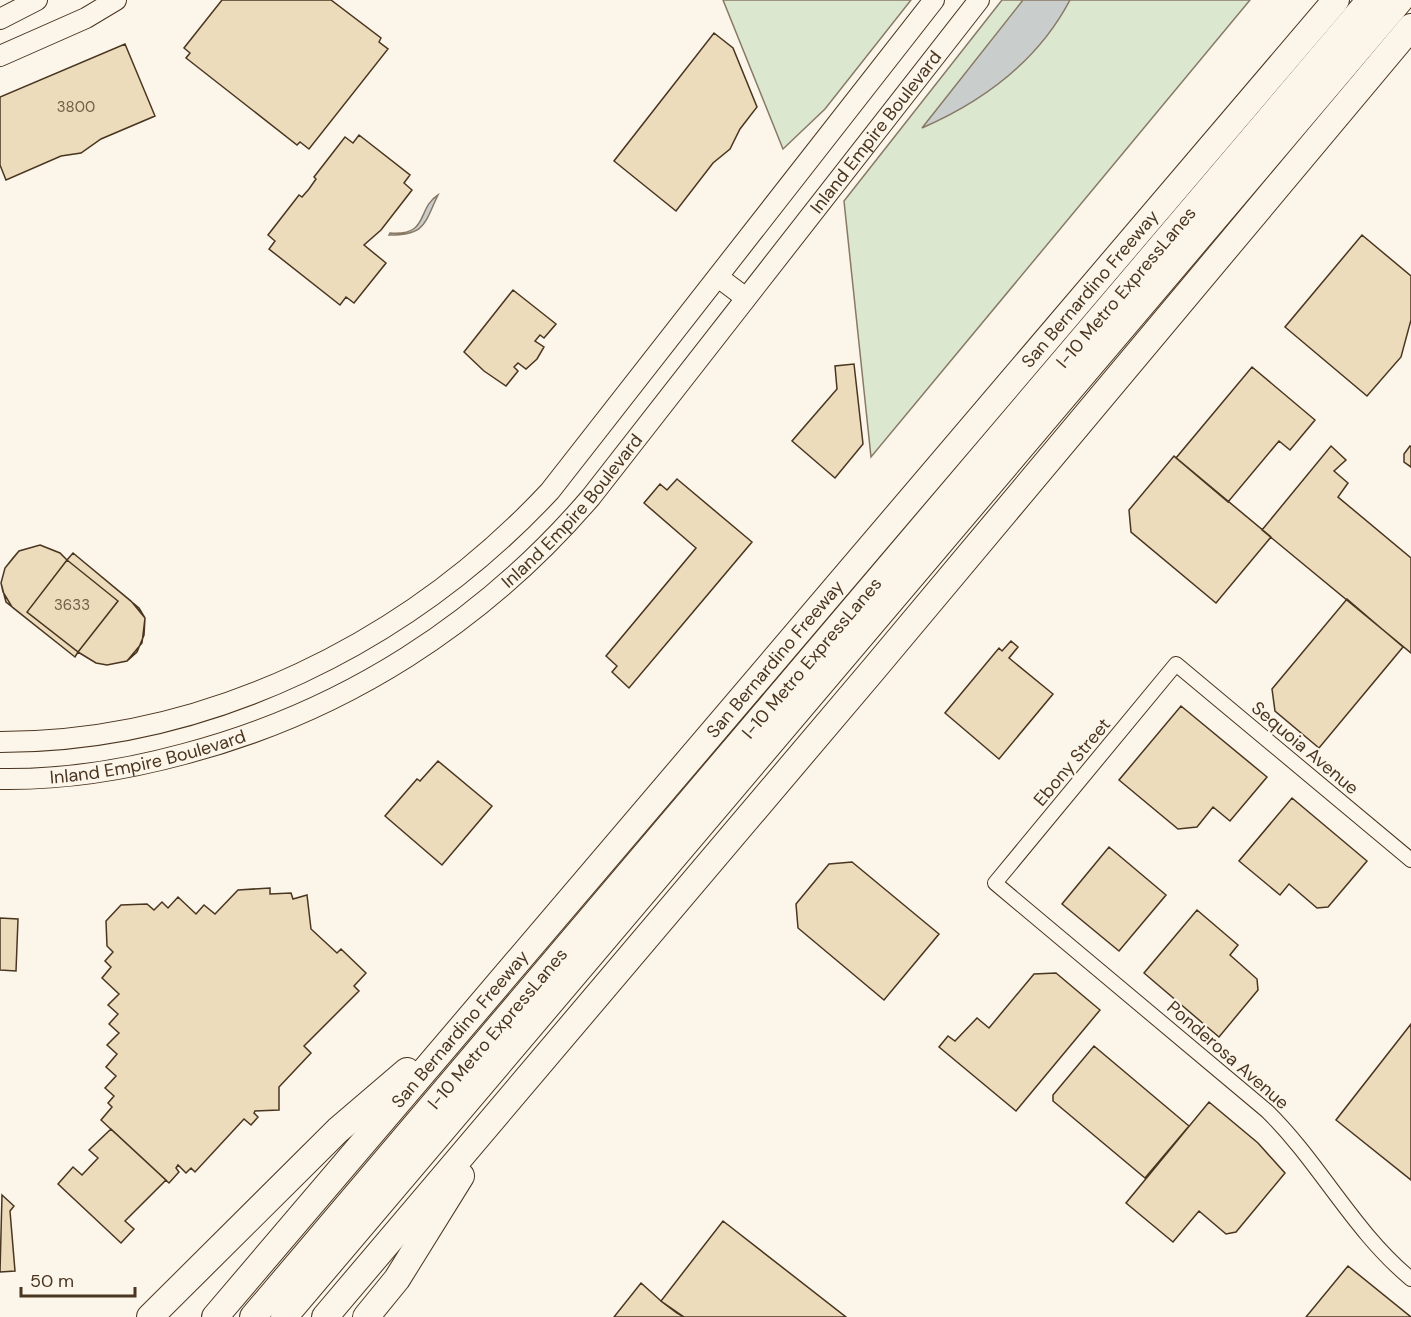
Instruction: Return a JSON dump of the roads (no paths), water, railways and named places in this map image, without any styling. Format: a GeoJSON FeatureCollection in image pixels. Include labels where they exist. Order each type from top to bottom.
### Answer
{"type":"FeatureCollection","features":[{"type":"Feature","properties":{"kind":"highway","name":"San Bernardino Freeway"},"geometry":{"type":"LineString","coordinates":[[215,1317],[462,1024],[1336,0]]}},
{"type":"Feature","properties":{"kind":"highway","name":"I-10 Metro ExpressLanes"},"geometry":{"type":"LineString","coordinates":[[253,1317],[1370,0]]}},
{"type":"Feature","properties":{"kind":"highway","name":"I-10 Metro ExpressLanes"},"geometry":{"type":"LineString","coordinates":[[284,1317],[1400,0]]}},
{"type":"Feature","properties":{"kind":"highway"},"geometry":{"type":"LineString","coordinates":[[325,1317],[866,678],[1411,27]]}},
{"type":"Feature","properties":{"kind":"highway"},"geometry":{"type":"LineString","coordinates":[[1368,78],[1411,44]]}},
{"type":"Feature","properties":{"kind":"highway"},"geometry":{"type":"LineString","coordinates":[[320,1194],[502,1022]]}},
{"type":"Feature","properties":{"kind":"highway"},"geometry":{"type":"LineString","coordinates":[[150,1317],[338,1130],[462,1024]]}},
{"type":"Feature","properties":{"kind":"highway"},"geometry":{"type":"LineString","coordinates":[[366,1317],[397,1279],[505,1103]]}},
{"type":"Feature","properties":{"kind":"main road"},"geometry":{"type":"LineString","coordinates":[[0,19],[37,0]]}},
{"type":"Feature","properties":{"kind":"main road"},"geometry":{"type":"LineString","coordinates":[[0,56],[86,18],[116,0]]}},
{"type":"Feature","properties":{"kind":"main road","name":"Inland Empire Boulevard"},"geometry":{"type":"LineString","coordinates":[[0,742],[78,736],[152,724],[206,710],[256,693],[322,663],[412,610],[482,557],[550,491],[934,0]]}},
{"type":"Feature","properties":{"kind":"main road","name":"Inland Empire Boulevard"},"geometry":{"type":"LineString","coordinates":[[0,779],[75,775],[129,767],[219,745],[309,711],[358,687],[421,650],[486,602],[577,513],[980,0]]}},
{"type":"Feature","properties":{"kind":"main road"},"geometry":{"type":"LineString","coordinates":[[718,277],[746,298]]}},
{"type":"Feature","properties":{"kind":"street","name":"Sequoia Avenue"},"geometry":{"type":"LineString","coordinates":[[1176,664],[1411,860]]}},
{"type":"Feature","properties":{"kind":"street","name":"Ebony Street"},"geometry":{"type":"LineString","coordinates":[[995,883],[1176,664]]}},
{"type":"Feature","properties":{"kind":"street","name":"Ponderosa Avenue"},"geometry":{"type":"LineString","coordinates":[[995,883],[1267,1111],[1301,1147],[1353,1220],[1411,1279]]}}]}
